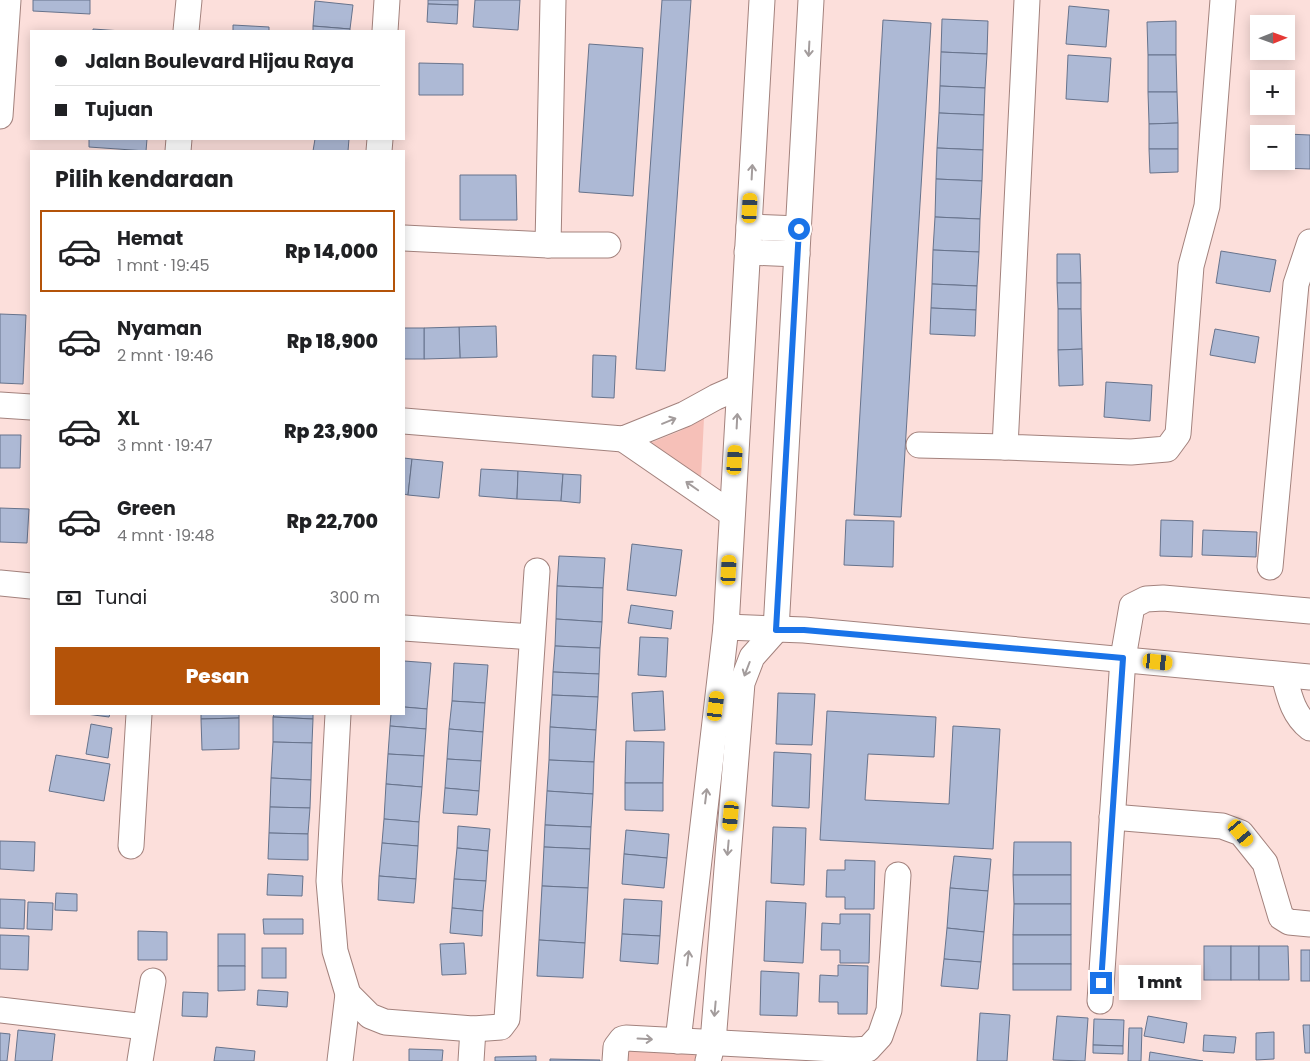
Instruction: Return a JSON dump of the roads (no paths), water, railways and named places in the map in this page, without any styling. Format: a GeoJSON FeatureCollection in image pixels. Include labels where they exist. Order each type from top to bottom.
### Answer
{"type":"FeatureCollection","features":[{"type":"Feature","properties":{"kind":"street"},"geometry":{"type":"LineString","coordinates":[[0,116],[8,0]]}},
{"type":"Feature","properties":{"kind":"street"},"geometry":{"type":"LineString","coordinates":[[186,30],[189,0]]}},
{"type":"Feature","properties":{"kind":"street"},"geometry":{"type":"LineString","coordinates":[[385,30],[387,0]]}},
{"type":"Feature","properties":{"kind":"street"},"geometry":{"type":"LineString","coordinates":[[548,245],[552,0]]}},
{"type":"Feature","properties":{"kind":"street"},"geometry":{"type":"LineString","coordinates":[[678,1041],[726,627],[762,0]]}},
{"type":"Feature","properties":{"kind":"street"},"geometry":{"type":"LineString","coordinates":[[710,1052],[742,683],[752,657],[776,630],[811,0]]}},
{"type":"Feature","properties":{"kind":"street"},"geometry":{"type":"LineString","coordinates":[[1005,447],[1027,0],[1018,0]]}},
{"type":"Feature","properties":{"kind":"street"},"geometry":{"type":"LineString","coordinates":[[919,445],[1131,452],[1166,449],[1178,434],[1191,266],[1207,206],[1223,0]]}},
{"type":"Feature","properties":{"kind":"street"},"geometry":{"type":"LineString","coordinates":[[749,227],[799,229]]}},
{"type":"Feature","properties":{"kind":"street"},"geometry":{"type":"LineString","coordinates":[[405,238],[548,245],[608,245]]}},
{"type":"Feature","properties":{"kind":"street"},"geometry":{"type":"LineString","coordinates":[[1270,567],[1296,284],[1310,242]]}},
{"type":"Feature","properties":{"kind":"street"},"geometry":{"type":"LineString","coordinates":[[747,252],[797,254]]}},
{"type":"Feature","properties":{"kind":"street"},"geometry":{"type":"LineString","coordinates":[[405,421],[624,439],[685,414],[716,397],[739,388]]}},
{"type":"Feature","properties":{"kind":"street"},"geometry":{"type":"LineString","coordinates":[[0,405],[30,407]]}},
{"type":"Feature","properties":{"kind":"street"},"geometry":{"type":"LineString","coordinates":[[624,439],[732,514]]}},
{"type":"Feature","properties":{"kind":"street"},"geometry":{"type":"LineString","coordinates":[[348,994],[370,1016],[385,1022],[494,1029],[502,1027],[506,1019],[537,571]]}},
{"type":"Feature","properties":{"kind":"street"},"geometry":{"type":"LineString","coordinates":[[0,583],[30,586]]}},
{"type":"Feature","properties":{"kind":"street"},"geometry":{"type":"LineString","coordinates":[[1100,1001],[1123,658],[1132,606],[1146,599],[1163,598],[1310,612]]}},
{"type":"Feature","properties":{"kind":"street"},"geometry":{"type":"LineString","coordinates":[[726,627],[804,630],[1123,658],[1284,676],[1310,677]]}},
{"type":"Feature","properties":{"kind":"street"},"geometry":{"type":"LineString","coordinates":[[405,628],[532,638]]}},
{"type":"Feature","properties":{"kind":"street"},"geometry":{"type":"LineString","coordinates":[[1284,676],[1292,705],[1310,728]]}},
{"type":"Feature","properties":{"kind":"street"},"geometry":{"type":"LineString","coordinates":[[131,846],[139,715]]}},
{"type":"Feature","properties":{"kind":"street"},"geometry":{"type":"LineString","coordinates":[[338,715],[329,881],[335,951],[348,994],[340,1061]]}},
{"type":"Feature","properties":{"kind":"street"},"geometry":{"type":"LineString","coordinates":[[1112,818],[1222,826],[1236,830],[1269,869],[1281,917],[1289,922],[1310,924]]}},
{"type":"Feature","properties":{"kind":"street"},"geometry":{"type":"LineString","coordinates":[[615,1061],[616,1047],[622,1038],[678,1041],[710,1052],[868,1049],[880,1036],[889,1010],[898,875]]}},
{"type":"Feature","properties":{"kind":"street"},"geometry":{"type":"LineString","coordinates":[[140,1061],[152,981]]}},
{"type":"Feature","properties":{"kind":"street"},"geometry":{"type":"LineString","coordinates":[[0,1010],[144,1026]]}},
{"type":"Feature","properties":{"kind":"street"},"geometry":{"type":"LineString","coordinates":[[471,1061],[473,1029]]}}]}
